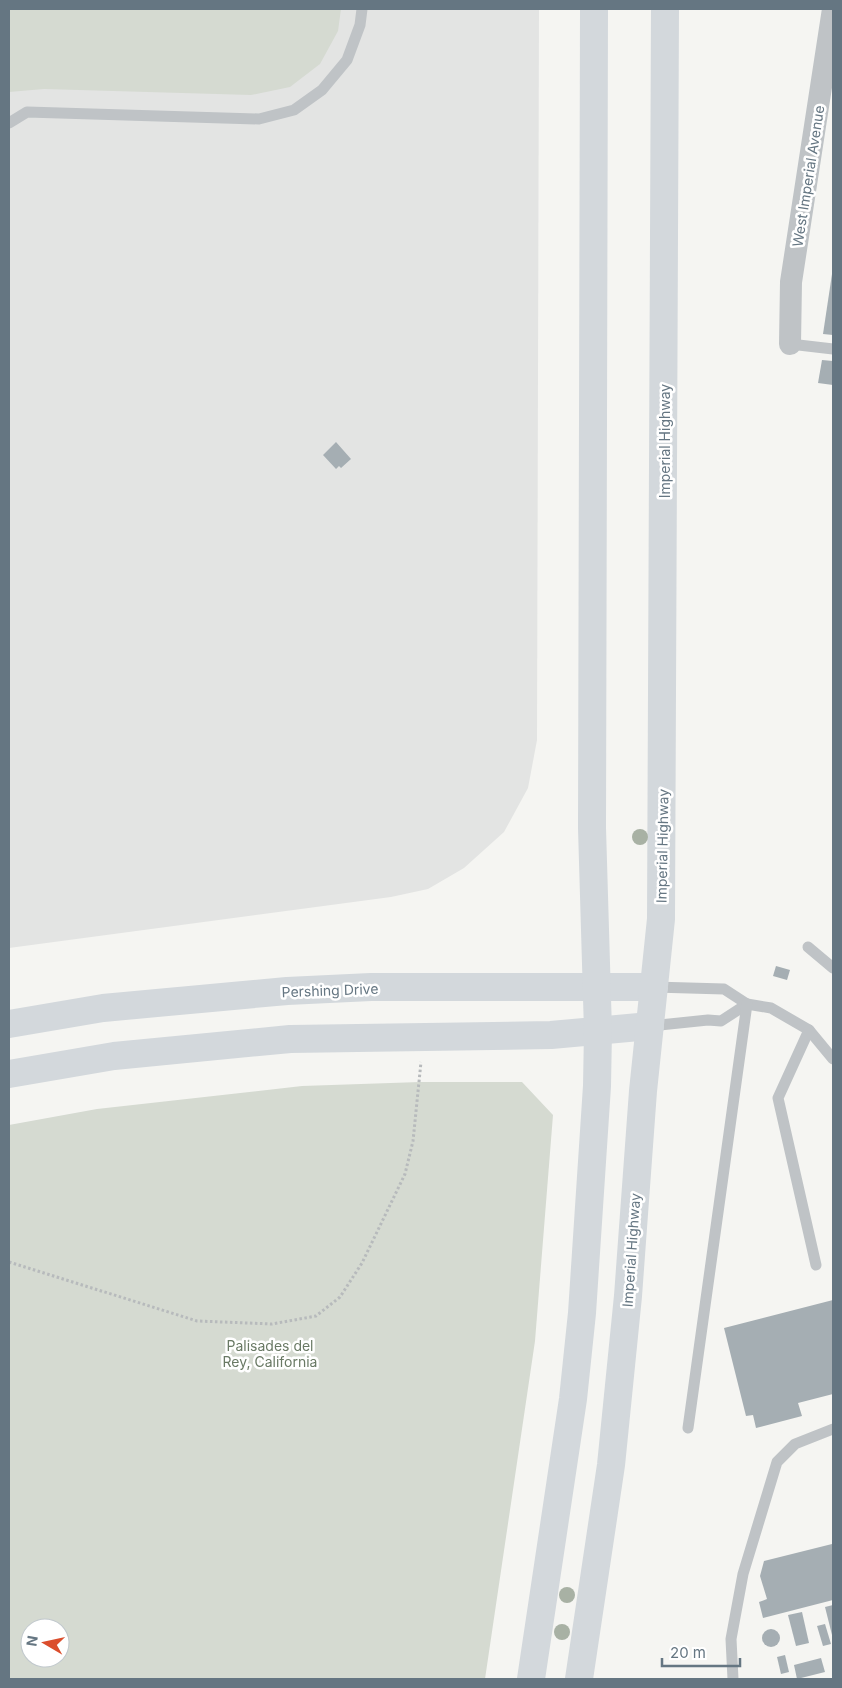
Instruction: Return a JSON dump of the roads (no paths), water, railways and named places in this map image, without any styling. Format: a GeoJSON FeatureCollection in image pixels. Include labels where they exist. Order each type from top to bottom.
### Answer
{"type":"FeatureCollection","features":[{"type":"Feature","properties":{"kind":"main road"},"geometry":{"type":"LineString","coordinates":[[530,1679],[573,1399],[582,1314],[598,1031],[592,828],[594,9]]}},
{"type":"Feature","properties":{"kind":"main road","name":"Imperial Highway"},"geometry":{"type":"LineString","coordinates":[[579,1679],[611,1465],[628,1296],[643,1091],[661,919],[663,836],[666,9]]}},
{"type":"Feature","properties":{"kind":"main road","name":"Pershing Drive"},"geometry":{"type":"LineString","coordinates":[[9,1024],[103,1008],[287,991],[371,988],[654,987]]}},
{"type":"Feature","properties":{"kind":"main road"},"geometry":{"type":"LineString","coordinates":[[9,1074],[114,1056],[290,1039],[545,1035],[650,1026]]}},
{"type":"Feature","properties":{"kind":"street","name":"West Imperial Avenue"},"geometry":{"type":"LineString","coordinates":[[790,344],[791,282],[831,35],[833,9]]}},
{"type":"Feature","properties":{"kind":"lane"},"geometry":{"type":"LineString","coordinates":[[9,123],[27,112],[259,119],[294,110],[322,90],[347,60],[360,25],[362,9]]}},
{"type":"Feature","properties":{"kind":"lane"},"geometry":{"type":"LineString","coordinates":[[790,344],[833,348]]}},
{"type":"Feature","properties":{"kind":"lane"},"geometry":{"type":"LineString","coordinates":[[808,947],[833,968]]}},
{"type":"Feature","properties":{"kind":"lane"},"geometry":{"type":"LineString","coordinates":[[654,987],[724,989],[747,1004],[771,1008],[809,1030],[833,1059]]}},
{"type":"Feature","properties":{"kind":"lane"},"geometry":{"type":"LineString","coordinates":[[650,1026],[708,1020],[721,1021],[747,1004]]}},
{"type":"Feature","properties":{"kind":"lane"},"geometry":{"type":"LineString","coordinates":[[688,1428],[747,1004]]}},
{"type":"Feature","properties":{"kind":"lane"},"geometry":{"type":"LineString","coordinates":[[809,1030],[778,1098],[816,1265]]}},
{"type":"Feature","properties":{"kind":"lane"},"geometry":{"type":"LineString","coordinates":[[733,1679],[731,1639],[743,1574],[777,1462],[794,1444],[833,1429]]}},
{"type":"Feature","properties":{"kind":"park label","name":"Palisades del Rey, California"},"geometry":{"type":"Point","coordinates":[270,1354]}}]}
